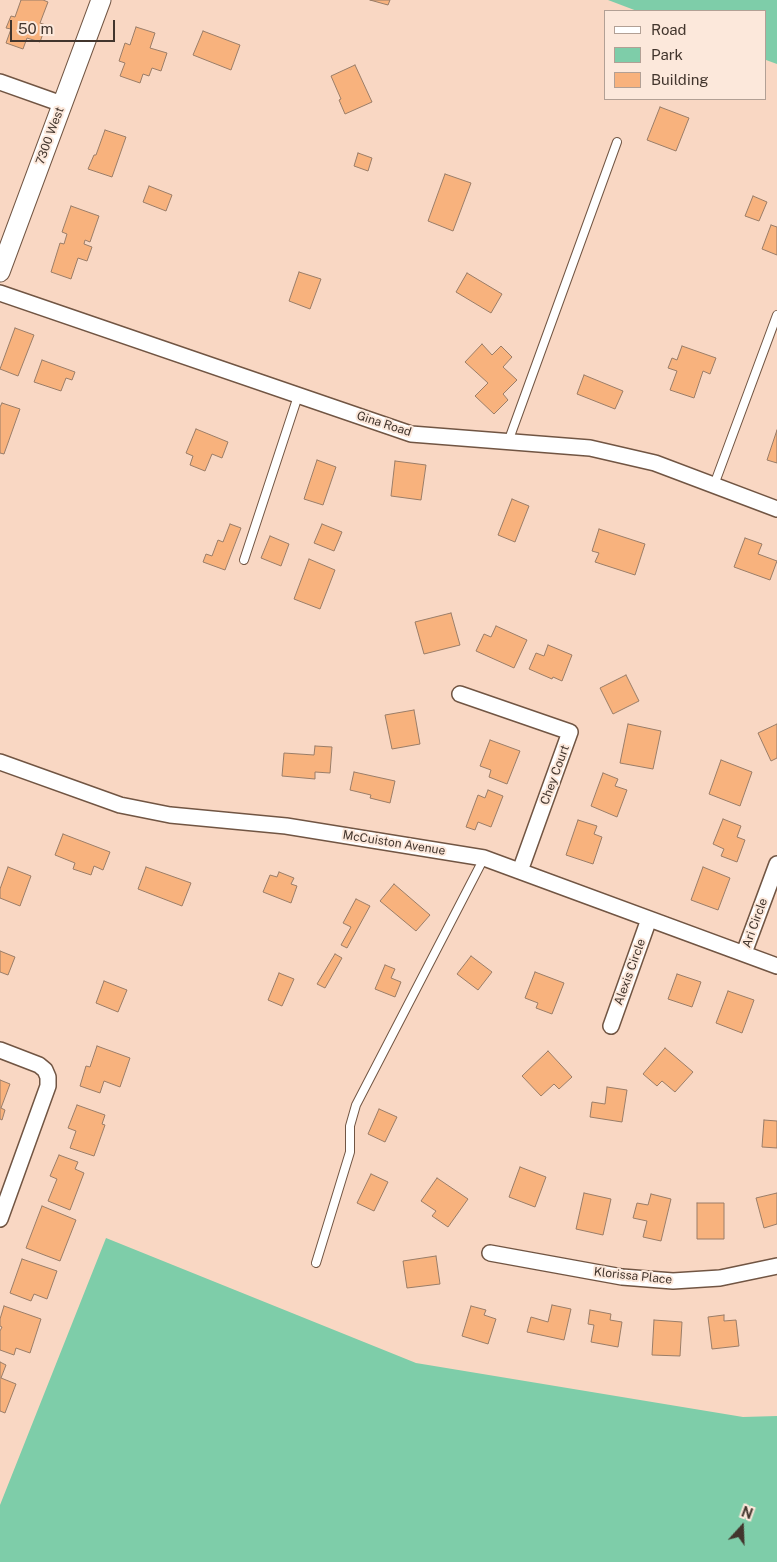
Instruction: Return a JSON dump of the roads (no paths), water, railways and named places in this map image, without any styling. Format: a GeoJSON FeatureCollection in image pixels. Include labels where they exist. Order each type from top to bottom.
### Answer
{"type":"FeatureCollection","features":[{"type":"Feature","properties":{"kind":"street","name":"7300 West"},"geometry":{"type":"LineString","coordinates":[[0,272],[101,0]]}},
{"type":"Feature","properties":{"kind":"street"},"geometry":{"type":"LineString","coordinates":[[0,82],[62,104]]}},
{"type":"Feature","properties":{"kind":"street","name":"Gina Road"},"geometry":{"type":"LineString","coordinates":[[0,293],[411,434],[590,448],[655,463],[777,510]]}},
{"type":"Feature","properties":{"kind":"street","name":"Chey Court"},"geometry":{"type":"LineString","coordinates":[[460,694],[570,732],[520,871]]}},
{"type":"Feature","properties":{"kind":"street","name":"McCuiston Avenue"},"geometry":{"type":"LineString","coordinates":[[0,762],[120,805],[170,815],[286,826],[484,858],[777,966]]}},
{"type":"Feature","properties":{"kind":"street","name":"Ari Circle"},"geometry":{"type":"LineString","coordinates":[[744,953],[777,864]]}},
{"type":"Feature","properties":{"kind":"street","name":"Alexis Circle"},"geometry":{"type":"LineString","coordinates":[[611,1026],[649,919]]}},
{"type":"Feature","properties":{"kind":"street"},"geometry":{"type":"LineString","coordinates":[[0,1050],[39,1065],[45,1070],[48,1077],[48,1086],[0,1219]]}},
{"type":"Feature","properties":{"kind":"street","name":"Klorissa Place"},"geometry":{"type":"LineString","coordinates":[[490,1253],[622,1277],[673,1281],[720,1278],[777,1266]]}},
{"type":"Feature","properties":{"kind":"lane"},"geometry":{"type":"LineString","coordinates":[[508,442],[617,142]]}},
{"type":"Feature","properties":{"kind":"lane"},"geometry":{"type":"LineString","coordinates":[[714,486],[777,315]]}},
{"type":"Feature","properties":{"kind":"lane"},"geometry":{"type":"LineString","coordinates":[[244,560],[298,396]]}},
{"type":"Feature","properties":{"kind":"lane"},"geometry":{"type":"LineString","coordinates":[[316,1263],[350,1152],[350,1126],[356,1106],[484,858]]}}]}
